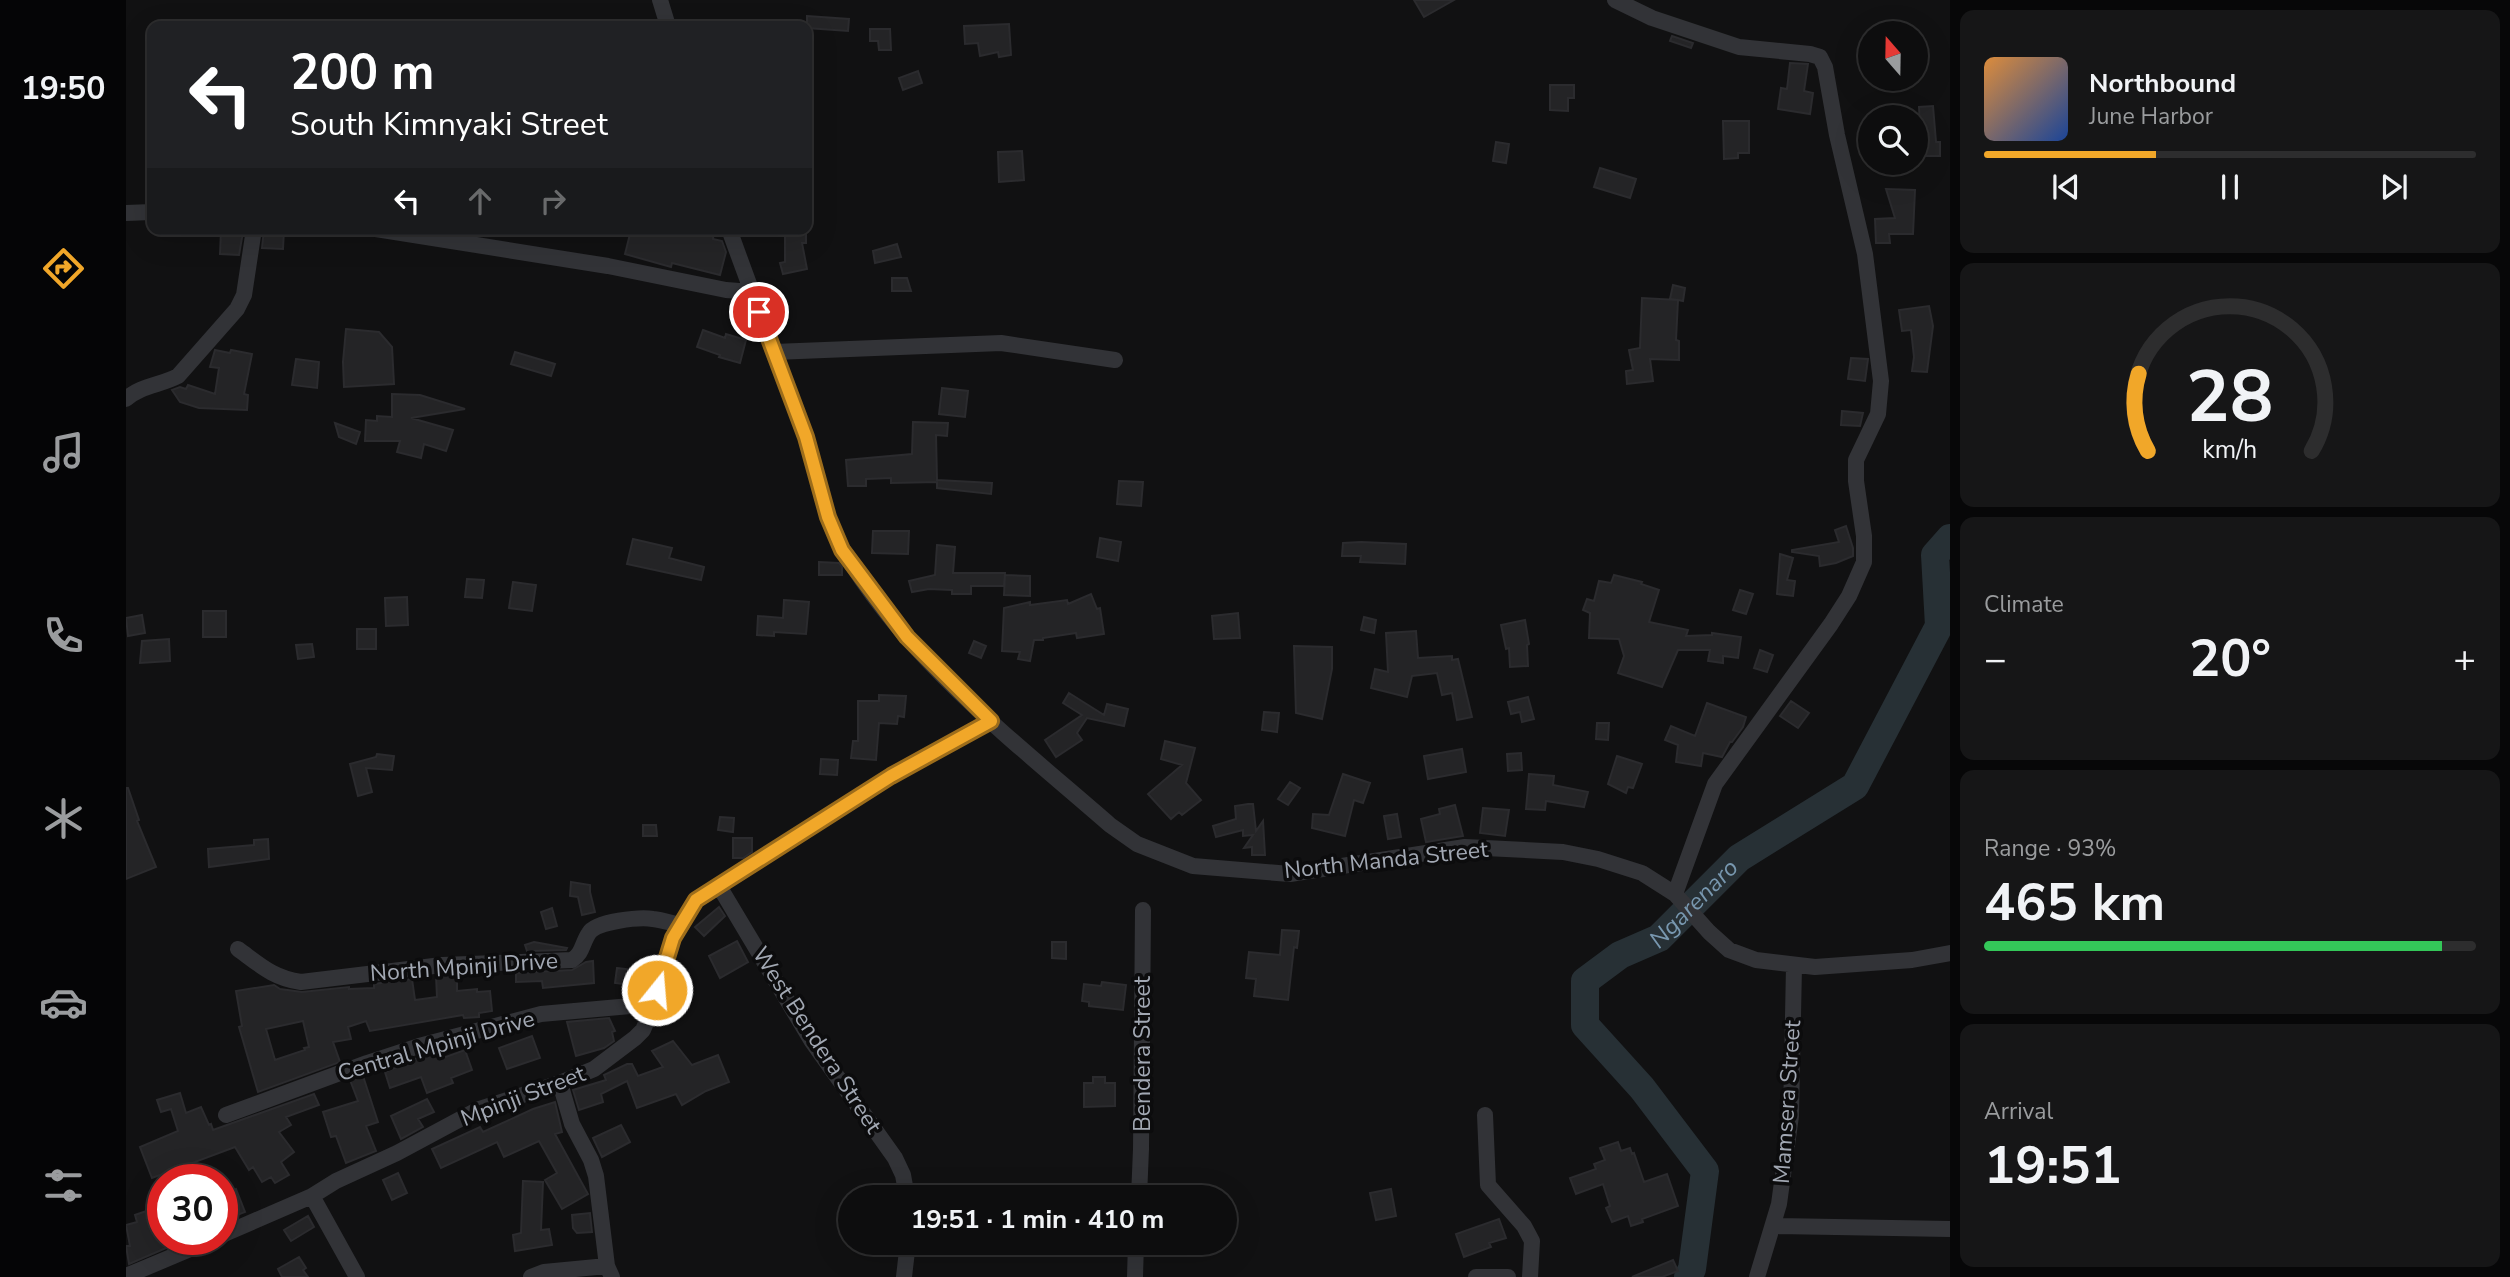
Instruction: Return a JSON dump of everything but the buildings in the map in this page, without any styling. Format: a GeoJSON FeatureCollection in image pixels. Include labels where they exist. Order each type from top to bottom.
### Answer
{"type":"FeatureCollection","features":[{"type":"Feature","properties":{"kind":"street"},"geometry":{"type":"LineString","coordinates":[[660,0],[666,21]]}},
{"type":"Feature","properties":{"kind":"street"},"geometry":{"type":"LineString","coordinates":[[1615,0],[1652,18],[1739,47],[1820,57],[1825,67],[1837,135],[1865,254],[1881,381],[1878,414],[1856,460],[1856,481],[1864,536],[1864,562],[1860,575],[1831,624],[1715,783],[1675,894]]}},
{"type":"Feature","properties":{"kind":"street"},"geometry":{"type":"LineString","coordinates":[[126,213],[147,212]]}},
{"type":"Feature","properties":{"kind":"street"},"geometry":{"type":"LineString","coordinates":[[126,399],[140,390],[178,376],[237,309],[244,295],[253,235]]}},
{"type":"Feature","properties":{"kind":"street"},"geometry":{"type":"LineString","coordinates":[[414,235],[584,262],[726,290],[752,292]]}},
{"type":"Feature","properties":{"kind":"street","name":"North Manda Street"},"geometry":{"type":"LineString","coordinates":[[731,235],[809,446],[828,517],[842,550],[907,637],[991,721],[1110,825],[1137,844],[1193,866],[1290,874],[1465,847],[1563,852],[1642,873],[1675,894],[1729,950],[1756,960],[1794,966]]}},
{"type":"Feature","properties":{"kind":"street"},"geometry":{"type":"LineString","coordinates":[[774,352],[1002,344],[1115,360]]}},
{"type":"Feature","properties":{"kind":"street","name":"Mpinji Street"},"geometry":{"type":"LineString","coordinates":[[238,1228],[312,1196],[336,1181],[397,1153],[480,1109],[593,1069],[643,1030],[673,938],[696,900],[891,776],[991,721]]}},
{"type":"Feature","properties":{"kind":"street","name":"West Bendera Street"},"geometry":{"type":"LineString","coordinates":[[719,886],[811,1040],[895,1158],[905,1185]]}},
{"type":"Feature","properties":{"kind":"street","name":"Bendera Street"},"geometry":{"type":"LineString","coordinates":[[1139,1185],[1143,910]]}},
{"type":"Feature","properties":{"kind":"street","name":"North Mpinji Drive"},"geometry":{"type":"LineString","coordinates":[[238,949],[270,974],[301,982],[442,965],[572,960],[579,956],[587,934],[603,924],[640,918],[680,925]]}},
{"type":"Feature","properties":{"kind":"street"},"geometry":{"type":"LineString","coordinates":[[1794,966],[1912,960],[1950,953]]}},
{"type":"Feature","properties":{"kind":"street","name":"Mamsera Street"},"geometry":{"type":"LineString","coordinates":[[1757,1277],[1779,1203],[1791,1116],[1794,966]]}},
{"type":"Feature","properties":{"kind":"street","name":"Central Mpinji Drive"},"geometry":{"type":"LineString","coordinates":[[226,1115],[419,1046],[541,1014],[653,1004]]}},
{"type":"Feature","properties":{"kind":"street"},"geometry":{"type":"LineString","coordinates":[[531,1277],[544,1272],[609,1272],[596,1176],[591,1160],[572,1124],[559,1083]]}},
{"type":"Feature","properties":{"kind":"street"},"geometry":{"type":"LineString","coordinates":[[1485,1115],[1488,1185],[1524,1226],[1532,1241],[1530,1277]]}},
{"type":"Feature","properties":{"kind":"street"},"geometry":{"type":"LineString","coordinates":[[312,1196],[357,1277]]}},
{"type":"Feature","properties":{"kind":"street"},"geometry":{"type":"LineString","coordinates":[[1773,1226],[1950,1229]]}},
{"type":"Feature","properties":{"kind":"street"},"geometry":{"type":"LineString","coordinates":[[126,1276],[176,1255]]}},
{"type":"Feature","properties":{"kind":"street"},"geometry":{"type":"LineString","coordinates":[[904,1277],[907,1255]]}},
{"type":"Feature","properties":{"kind":"street"},"geometry":{"type":"LineString","coordinates":[[1135,1277],[1136,1255]]}},
{"type":"Feature","properties":{"kind":"street"},"geometry":{"type":"LineString","coordinates":[[1476,1277],[1508,1277]]}},
{"type":"Feature","properties":{"kind":"waterway","name":"Ngarenaro"},"geometry":{"type":"LineString","coordinates":[[1688,1277],[1692,1269],[1705,1171],[1642,1088],[1585,1025],[1585,981],[1620,955],[1659,938],[1739,858],[1855,786],[1939,626],[1935,555],[1950,538]]}},
{"type":"Feature","properties":{"kind":"route"},"geometry":{"type":"LineString","coordinates":[[657,990],[673,938],[696,900],[891,776],[991,721],[907,637],[842,550],[828,517],[806,437],[759,312]]}}]}
